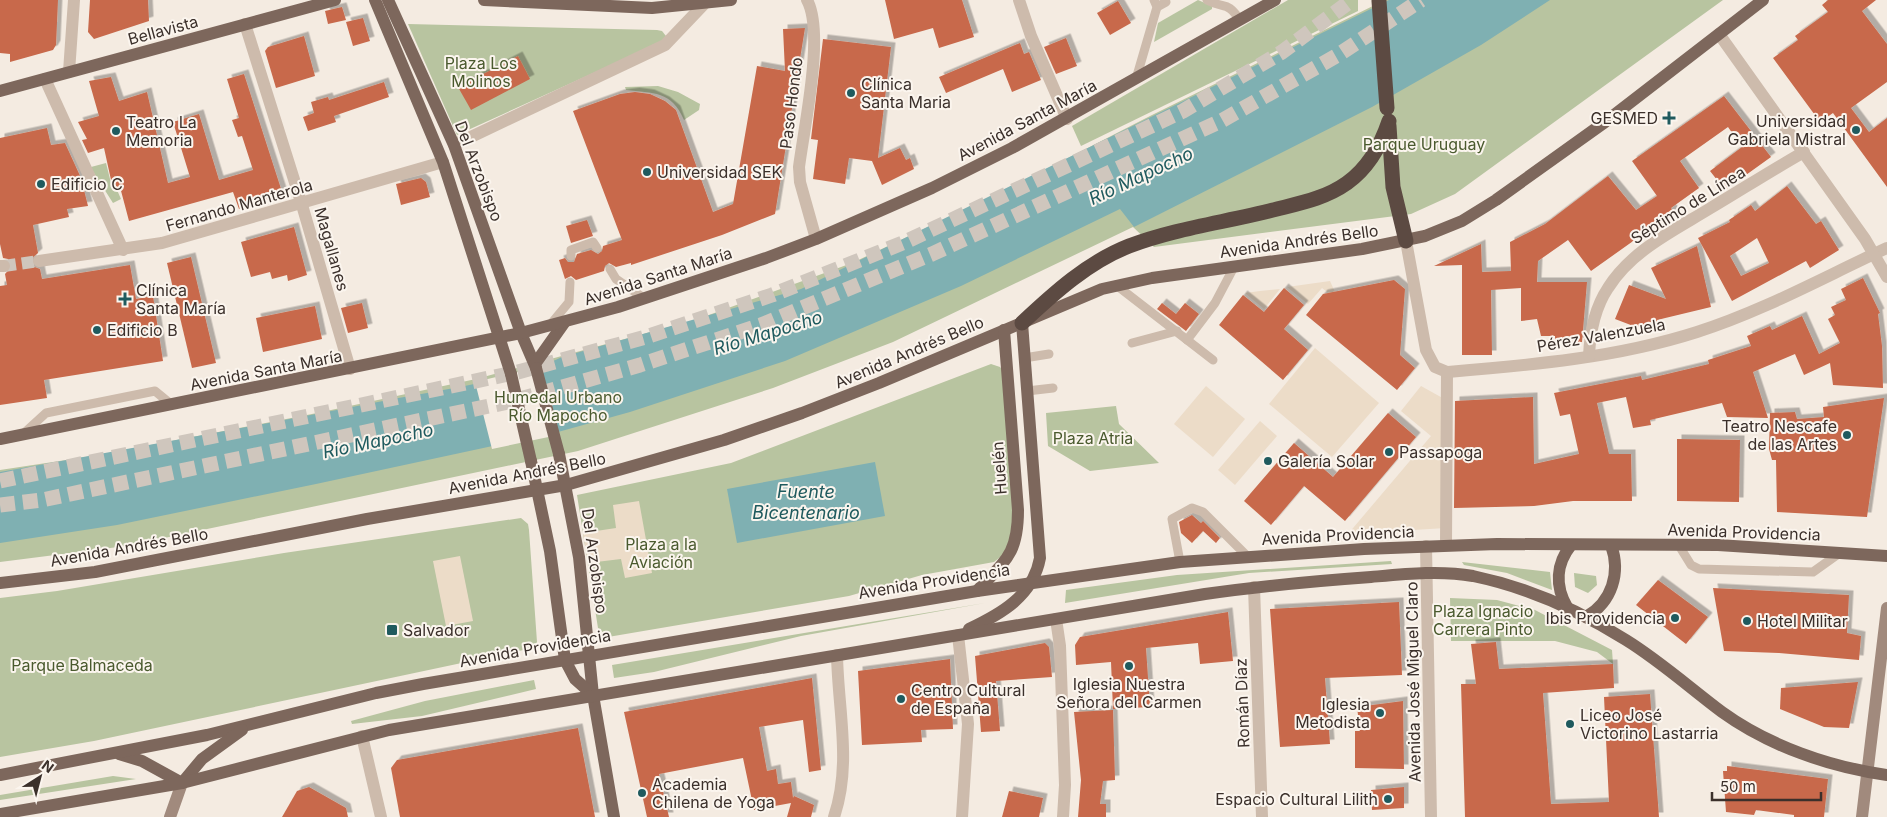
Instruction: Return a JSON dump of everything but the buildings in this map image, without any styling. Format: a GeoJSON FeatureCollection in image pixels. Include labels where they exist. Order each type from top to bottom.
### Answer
{"type":"FeatureCollection","features":[{"type":"Feature","properties":{"kind":"highway"},"geometry":{"type":"LineString","coordinates":[[1379,1],[1393,187],[1406,241]]}},
{"type":"Feature","properties":{"kind":"highway"},"geometry":{"type":"LineString","coordinates":[[1022,323],[1051,296],[1094,264],[1129,246],[1301,203],[1337,189],[1357,175],[1373,156],[1388,115]]}},
{"type":"Feature","properties":{"kind":"main road","name":"Bellavista"},"geometry":{"type":"LineString","coordinates":[[3,92],[69,72],[335,0]]}},
{"type":"Feature","properties":{"kind":"main road","name":"Del Arzobispo"},"geometry":{"type":"LineString","coordinates":[[375,0],[443,162],[499,338],[510,374],[538,490],[550,551],[565,660],[575,679],[593,695]]}},
{"type":"Feature","properties":{"kind":"main road","name":"Del Arzobispo"},"geometry":{"type":"LineString","coordinates":[[388,0],[454,145],[522,333],[536,366],[559,454],[579,556],[593,695]]}},
{"type":"Feature","properties":{"kind":"main road"},"geometry":{"type":"LineString","coordinates":[[484,0],[634,4],[706,3],[731,0]]}},
{"type":"Feature","properties":{"kind":"main road","name":"Avenida Santa María"},"geometry":{"type":"LineString","coordinates":[[0,439],[499,338],[564,323],[645,299],[816,239],[932,188],[1067,119],[1275,0]]}},
{"type":"Feature","properties":{"kind":"main road","name":"Avenida Andrés Bello"},"geometry":{"type":"LineString","coordinates":[[0,583],[95,572],[367,519],[566,485],[648,463],[760,428],[871,386],[1087,294],[1116,285],[1406,241],[1442,230],[1496,200],[1604,122],[1763,0]]}},
{"type":"Feature","properties":{"kind":"main road"},"geometry":{"type":"LineString","coordinates":[[536,366],[564,323]]}},
{"type":"Feature","properties":{"kind":"main road"},"geometry":{"type":"LineString","coordinates":[[958,635],[1010,606],[1032,582],[1039,566],[1041,550],[1022,323]]}},
{"type":"Feature","properties":{"kind":"main road","name":"Huelén"},"geometry":{"type":"LineString","coordinates":[[977,590],[1006,560],[1017,538],[1018,510],[1004,330]]}},
{"type":"Feature","properties":{"kind":"main road","name":"Avenida Providencia"},"geometry":{"type":"LineString","coordinates":[[0,775],[251,725],[376,693],[977,590],[1180,562],[1247,556],[1446,545],[1678,544],[1887,556]]}},
{"type":"Feature","properties":{"kind":"main road"},"geometry":{"type":"LineString","coordinates":[[1567,607],[1560,593],[1558,573],[1563,558],[1571,545]]}},
{"type":"Feature","properties":{"kind":"main road"},"geometry":{"type":"LineString","coordinates":[[1586,617],[1601,605],[1612,588],[1616,564],[1610,545]]}},
{"type":"Feature","properties":{"kind":"main road"},"geometry":{"type":"LineString","coordinates":[[0,814],[182,784],[362,736],[593,695],[1254,587],[1427,573],[1472,576],[1567,607],[1655,659],[1723,713],[1748,729],[1810,756],[1867,772],[1887,775]]}},
{"type":"Feature","properties":{"kind":"main road"},"geometry":{"type":"LineString","coordinates":[[1862,817],[1887,608]]}},
{"type":"Feature","properties":{"kind":"main road"},"geometry":{"type":"LineString","coordinates":[[593,695],[614,817]]}},
{"type":"Feature","properties":{"kind":"main road"},"geometry":{"type":"LineString","coordinates":[[170,817],[182,784],[206,756],[251,725]]}},
{"type":"Feature","properties":{"kind":"main road"},"geometry":{"type":"LineString","coordinates":[[118,753],[142,761],[182,784]]}},
{"type":"Feature","properties":{"kind":"street"},"geometry":{"type":"LineString","coordinates":[[69,72],[74,0]]}},
{"type":"Feature","properties":{"kind":"street","name":"Paso Hondo"},"geometry":{"type":"LineString","coordinates":[[806,0],[814,17],[815,50],[799,167],[800,182],[816,239]]}},
{"type":"Feature","properties":{"kind":"street"},"geometry":{"type":"LineString","coordinates":[[1019,0],[1031,36],[1067,119]]}},
{"type":"Feature","properties":{"kind":"street"},"geometry":{"type":"LineString","coordinates":[[454,145],[665,45],[706,3]]}},
{"type":"Feature","properties":{"kind":"street","name":"Magallanes"},"geometry":{"type":"LineString","coordinates":[[245,24],[302,205],[350,369]]}},
{"type":"Feature","properties":{"kind":"street"},"geometry":{"type":"LineString","coordinates":[[1718,34],[1804,152],[1874,254],[1887,277]]}},
{"type":"Feature","properties":{"kind":"street"},"geometry":{"type":"LineString","coordinates":[[45,79],[123,250]]}},
{"type":"Feature","properties":{"kind":"street","name":"Séptimo de Línea"},"geometry":{"type":"LineString","coordinates":[[1589,356],[1592,327],[1596,312],[1607,288],[1624,267],[1664,236],[1804,152]]}},
{"type":"Feature","properties":{"kind":"street","name":"Fernando Manterola"},"geometry":{"type":"LineString","coordinates":[[39,261],[162,243],[302,205],[443,162]]}},
{"type":"Feature","properties":{"kind":"street"},"geometry":{"type":"LineString","coordinates":[[1406,241],[1426,350],[1435,368],[1446,372],[1446,545]]}},
{"type":"Feature","properties":{"kind":"street","name":"Pérez Valenzuela"},"geometry":{"type":"LineString","coordinates":[[1446,372],[1589,356],[1645,346],[1716,326],[1887,248]]}},
{"type":"Feature","properties":{"kind":"street","name":"Avenida José Miguel Claro"},"geometry":{"type":"LineString","coordinates":[[1426,546],[1431,817]]}},
{"type":"Feature","properties":{"kind":"street","name":"Román Díaz"},"geometry":{"type":"LineString","coordinates":[[1254,587],[1262,817]]}},
{"type":"Feature","properties":{"kind":"street"},"geometry":{"type":"LineString","coordinates":[[1056,619],[1060,646],[1065,785],[1063,817]]}},
{"type":"Feature","properties":{"kind":"street"},"geometry":{"type":"LineString","coordinates":[[958,635],[968,713],[962,817]]}},
{"type":"Feature","properties":{"kind":"street"},"geometry":{"type":"LineString","coordinates":[[834,817],[842,788],[844,756],[837,655]]}},
{"type":"Feature","properties":{"kind":"street"},"geometry":{"type":"LineString","coordinates":[[362,736],[381,817]]}},
{"type":"Feature","properties":{"kind":"lane"},"geometry":{"type":"LineString","coordinates":[[1207,0],[1228,3],[1233,6],[1240,20]]}},
{"type":"Feature","properties":{"kind":"lane"},"geometry":{"type":"LineString","coordinates":[[1136,80],[1156,3],[1166,2]]}},
{"type":"Feature","properties":{"kind":"lane"},"geometry":{"type":"LineString","coordinates":[[571,256],[571,250],[594,242],[597,248]]}},
{"type":"Feature","properties":{"kind":"lane"},"geometry":{"type":"LineString","coordinates":[[1187,340],[1215,303],[1234,267]]}},
{"type":"Feature","properties":{"kind":"lane"},"geometry":{"type":"LineString","coordinates":[[610,269],[616,279],[645,299]]}},
{"type":"Feature","properties":{"kind":"lane"},"geometry":{"type":"LineString","coordinates":[[548,327],[569,302],[570,282]]}},
{"type":"Feature","properties":{"kind":"lane"},"geometry":{"type":"LineString","coordinates":[[1116,285],[1213,360]]}},
{"type":"Feature","properties":{"kind":"lane"},"geometry":{"type":"LineString","coordinates":[[1132,343],[1177,331]]}},
{"type":"Feature","properties":{"kind":"lane"},"geometry":{"type":"LineString","coordinates":[[1024,358],[1049,354]]}},
{"type":"Feature","properties":{"kind":"lane"},"geometry":{"type":"LineString","coordinates":[[1027,391],[1053,388]]}},
{"type":"Feature","properties":{"kind":"lane"},"geometry":{"type":"LineString","coordinates":[[21,436],[46,413],[155,391],[172,405]]}},
{"type":"Feature","properties":{"kind":"lane"},"geometry":{"type":"LineString","coordinates":[[1180,562],[1172,519],[1192,508],[1202,512],[1247,556]]}},
{"type":"Feature","properties":{"kind":"lane"},"geometry":{"type":"LineString","coordinates":[[1678,544],[1691,565],[1699,569],[1813,572],[1841,552]]}},
{"type":"Feature","properties":{"kind":"green space"},"geometry":{"type":"Polygon","coordinates":[[[1198,0],[1212,6],[1212,9],[1154,42],[1158,23],[1198,0]]]}},
{"type":"Feature","properties":{"kind":"green space"},"geometry":{"type":"Polygon","coordinates":[[[1288,0],[1358,0],[1358,11],[1081,146],[1072,126],[1288,0]]]}},
{"type":"Feature","properties":{"kind":"green space","name":"Humedal Urbano Río Mapocho"},"geometry":{"type":"Polygon","coordinates":[[[1385,0],[1723,0],[1455,194],[1411,214],[1154,247],[1133,227],[893,342],[773,388],[578,451],[126,546],[0,562],[0,470],[99,455],[317,413],[476,379],[695,320],[852,263],[992,197],[1152,115],[1385,0]]]}},
{"type":"Feature","properties":{"kind":"green space","name":"Plaza Los Molinos"},"geometry":{"type":"Polygon","coordinates":[[[408,24],[657,30],[662,31],[666,36],[664,41],[457,135],[408,24]]]}},
{"type":"Feature","properties":{"kind":"green space"},"geometry":{"type":"Polygon","coordinates":[[[658,86],[678,92],[700,104],[699,110],[684,120],[674,104],[661,95],[626,90],[625,87],[658,86]]]}},
{"type":"Feature","properties":{"kind":"green space"},"geometry":{"type":"Polygon","coordinates":[[[106,163],[113,191],[117,190],[121,199],[113,203],[91,167],[106,163]]]}},
{"type":"Feature","properties":{"kind":"green space","name":"Plaza a la Aviación"},"geometry":{"type":"Polygon","coordinates":[[[991,364],[1000,367],[1003,371],[1014,528],[1004,554],[994,562],[922,575],[849,596],[608,637],[598,628],[577,495],[731,463],[991,364]]]}},
{"type":"Feature","properties":{"kind":"green space","name":"Plaza Atria"},"geometry":{"type":"Polygon","coordinates":[[[1116,406],[1119,424],[1159,463],[1090,471],[1048,446],[1046,413],[1116,406]]]}},
{"type":"Feature","properties":{"kind":"green space","name":"Parque Balmaceda"},"geometry":{"type":"Polygon","coordinates":[[[521,518],[528,524],[529,530],[537,642],[533,648],[94,741],[0,757],[0,598],[57,591],[284,553],[521,518]]]}},
{"type":"Feature","properties":{"kind":"green space"},"geometry":{"type":"Polygon","coordinates":[[[1391,561],[1392,564],[1249,573],[1065,603],[1066,590],[1177,575],[1391,561]]]}},
{"type":"Feature","properties":{"kind":"green space"},"geometry":{"type":"Polygon","coordinates":[[[1462,562],[1550,572],[1552,590],[1507,573],[1464,565],[1462,562]]]}},
{"type":"Feature","properties":{"kind":"green space"},"geometry":{"type":"Polygon","coordinates":[[[1574,573],[1596,576],[1597,585],[1588,593],[1575,587],[1574,573]]]}},
{"type":"Feature","properties":{"kind":"green space","name":"Plaza Ignacio Carrera Pinto"},"geometry":{"type":"Polygon","coordinates":[[[1450,598],[1497,600],[1535,610],[1612,650],[1613,664],[1597,652],[1555,641],[1451,641],[1450,598]]]}},
{"type":"Feature","properties":{"kind":"green space"},"geometry":{"type":"Polygon","coordinates":[[[985,603],[801,636],[654,672],[614,678],[612,665],[985,603]]]}},
{"type":"Feature","properties":{"kind":"green space"},"geometry":{"type":"Polygon","coordinates":[[[534,680],[536,689],[422,716],[352,724],[351,721],[425,701],[534,680]]]}},
{"type":"Feature","properties":{"kind":"green space"},"geometry":{"type":"Polygon","coordinates":[[[113,776],[136,779],[0,800],[0,795],[113,776]]]}},
{"type":"Feature","properties":{"kind":"shaded area"},"geometry":{"type":"Polygon","coordinates":[[[1330,281],[1339,301],[1322,288],[1308,304],[1287,287],[1330,281]]]}},
{"type":"Feature","properties":{"kind":"shaded area"},"geometry":{"type":"Polygon","coordinates":[[[1280,289],[1264,309],[1245,293],[1260,291],[1280,289]]]}},
{"type":"Feature","properties":{"kind":"shaded area"},"geometry":{"type":"Polygon","coordinates":[[[1315,348],[1379,403],[1332,457],[1269,404],[1315,348]]]}},
{"type":"Feature","properties":{"kind":"shaded area"},"geometry":{"type":"Polygon","coordinates":[[[1206,386],[1245,419],[1213,457],[1174,424],[1206,386]]]}},
{"type":"Feature","properties":{"kind":"shaded area"},"geometry":{"type":"Polygon","coordinates":[[[1421,386],[1448,401],[1446,528],[1348,534],[1431,436],[1401,411],[1421,386]]]}},
{"type":"Feature","properties":{"kind":"shaded area"},"geometry":{"type":"Polygon","coordinates":[[[1260,421],[1277,436],[1235,485],[1218,470],[1260,421]]]}},
{"type":"Feature","properties":{"kind":"shaded area"},"geometry":{"type":"Polygon","coordinates":[[[639,501],[652,573],[625,578],[621,559],[588,563],[583,533],[616,528],[613,505],[639,501]]]}},
{"type":"Feature","properties":{"kind":"shaded area"},"geometry":{"type":"Polygon","coordinates":[[[460,556],[473,621],[446,626],[433,561],[460,556]]]}},
{"type":"Feature","properties":{"kind":"water","name":"Humedal Urbano Río Mapocho"},"geometry":{"type":"Polygon","coordinates":[[[1389,0],[1550,0],[1481,45],[1372,107],[1134,227],[1120,209],[961,286],[785,361],[630,412],[558,432],[117,525],[0,543],[0,472],[499,379],[562,357],[801,289],[1389,0]]]}},
{"type":"Feature","properties":{"kind":"water","name":"Fuente Bicentenario"},"geometry":{"type":"Polygon","coordinates":[[[875,462],[885,516],[737,543],[727,489],[875,462]]]}},
{"type":"Feature","properties":{"kind":"pier"},"geometry":{"type":"Polygon","coordinates":[[[543,366],[541,370],[558,435],[492,449],[475,382],[543,366]]]}},
{"type":"Feature","properties":{"kind":"tunnel"},"geometry":{"type":"LineString","coordinates":[[0,481],[518,372],[646,337],[772,295],[905,242],[1183,111],[1282,52],[1352,0]]}},
{"type":"Feature","properties":{"kind":"tunnel"},"geometry":{"type":"LineString","coordinates":[[0,505],[42,500],[513,401],[640,365],[761,325],[932,254],[1221,121],[1338,55],[1421,0]]}},
{"type":"Feature","properties":{"kind":"tunnel"},"geometry":{"type":"LineString","coordinates":[[4,266],[39,261]]}},
{"type":"Feature","properties":{"kind":"place","name":"Clínica Santa Maria"},"geometry":{"type":"Point","coordinates":[851,93]}},
{"type":"Feature","properties":{"kind":"place","name":"GESMED"},"geometry":{"type":"Point","coordinates":[1669,118]}},
{"type":"Feature","properties":{"kind":"place","name":"Universidad Gabriela Mistral"},"geometry":{"type":"Point","coordinates":[1856,130]}},
{"type":"Feature","properties":{"kind":"place","name":"Teatro La Memoria"},"geometry":{"type":"Point","coordinates":[116,131]}},
{"type":"Feature","properties":{"kind":"place","name":"Universidad SEK"},"geometry":{"type":"Point","coordinates":[647,172]}},
{"type":"Feature","properties":{"kind":"place","name":"Edificio C"},"geometry":{"type":"Point","coordinates":[41,184]}},
{"type":"Feature","properties":{"kind":"place","name":"Clínica Santa María"},"geometry":{"type":"Point","coordinates":[125,299]}},
{"type":"Feature","properties":{"kind":"place","name":"Edificio B"},"geometry":{"type":"Point","coordinates":[97,330]}},
{"type":"Feature","properties":{"kind":"place","name":"Teatro Nescafe de las Artes"},"geometry":{"type":"Point","coordinates":[1847,435]}},
{"type":"Feature","properties":{"kind":"place","name":"Passapoga"},"geometry":{"type":"Point","coordinates":[1389,452]}},
{"type":"Feature","properties":{"kind":"place","name":"Galería Solar"},"geometry":{"type":"Point","coordinates":[1268,461]}},
{"type":"Feature","properties":{"kind":"place","name":"Ibis Providencia"},"geometry":{"type":"Point","coordinates":[1675,618]}},
{"type":"Feature","properties":{"kind":"place","name":"Hotel Militar"},"geometry":{"type":"Point","coordinates":[1747,621]}},
{"type":"Feature","properties":{"kind":"place","name":"Salvador"},"geometry":{"type":"Point","coordinates":[392,630]}},
{"type":"Feature","properties":{"kind":"place","name":"Iglesia Nuestra Señora del Carmen"},"geometry":{"type":"Point","coordinates":[1129,666]}},
{"type":"Feature","properties":{"kind":"place","name":"Centro Cultural de España"},"geometry":{"type":"Point","coordinates":[901,699]}},
{"type":"Feature","properties":{"kind":"place","name":"Iglesia Metodista"},"geometry":{"type":"Point","coordinates":[1380,713]}},
{"type":"Feature","properties":{"kind":"place","name":"Liceo José Victorino Lastarria"},"geometry":{"type":"Point","coordinates":[1570,724]}},
{"type":"Feature","properties":{"kind":"place","name":"Academia Chilena de Yoga"},"geometry":{"type":"Point","coordinates":[642,793]}},
{"type":"Feature","properties":{"kind":"place","name":"Espacio Cultural Lilith"},"geometry":{"type":"Point","coordinates":[1388,799]}},
{"type":"Feature","properties":{"kind":"park label","name":"Parque Uruguay"},"geometry":{"type":"Point","coordinates":[1424,144]}},
{"type":"Feature","properties":{"kind":"water label","name":"Río Mapocho"},"geometry":{"type":"Point","coordinates":[1141,176]}},
{"type":"Feature","properties":{"kind":"water label","name":"Río Mapocho"},"geometry":{"type":"Point","coordinates":[768,333]}},
{"type":"Feature","properties":{"kind":"water label","name":"Río Mapocho"},"geometry":{"type":"Point","coordinates":[378,441]}}]}
